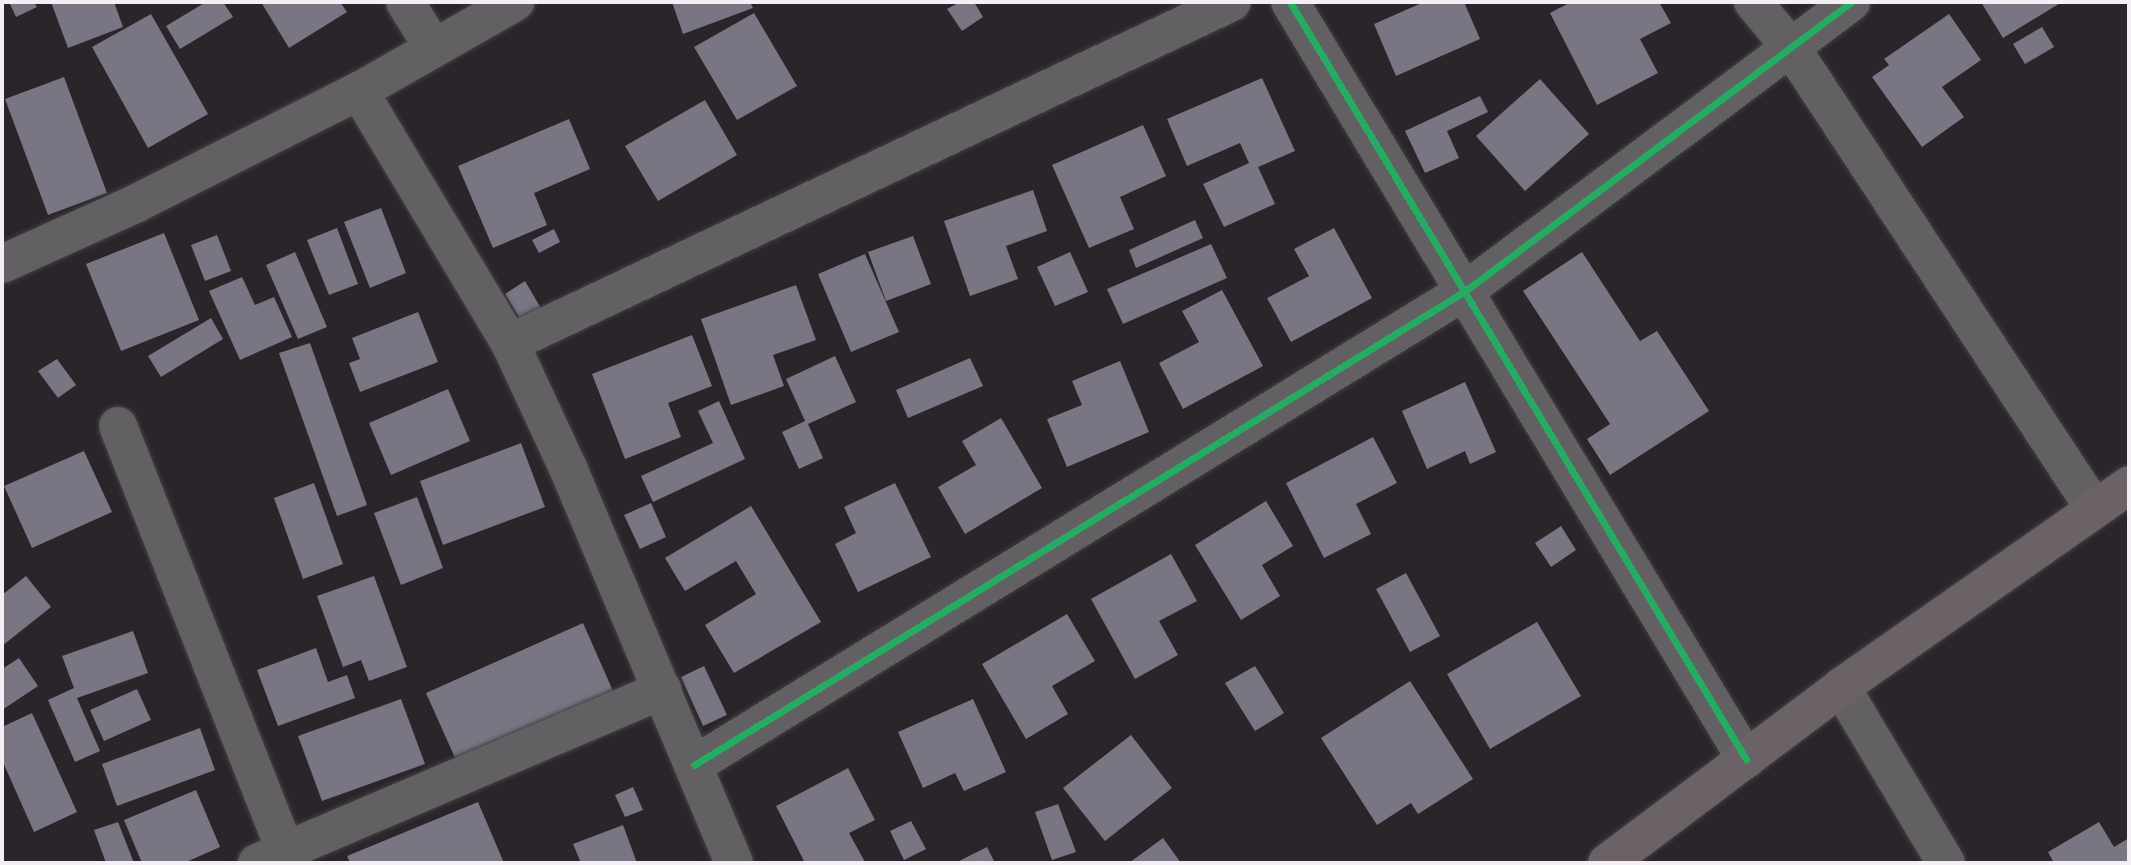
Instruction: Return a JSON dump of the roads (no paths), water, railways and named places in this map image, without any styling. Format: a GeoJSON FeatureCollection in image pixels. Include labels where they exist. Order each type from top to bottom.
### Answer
{"type":"FeatureCollection","features":[{"type":"Feature","properties":{"kind":"main road"},"geometry":{"type":"LineString","coordinates":[[1607,863],[1841,687],[2129,485]]}},
{"type":"Feature","properties":{"kind":"street"},"geometry":{"type":"LineString","coordinates":[[404,2],[433,47]]}},
{"type":"Feature","properties":{"kind":"street"},"geometry":{"type":"LineString","coordinates":[[2,264],[135,204],[359,91],[515,2]]}},
{"type":"Feature","properties":{"kind":"street"},"geometry":{"type":"LineString","coordinates":[[510,343],[1232,2]]}},
{"type":"Feature","properties":{"kind":"street"},"geometry":{"type":"LineString","coordinates":[[1290,2],[1746,759]]}},
{"type":"Feature","properties":{"kind":"street"},"geometry":{"type":"LineString","coordinates":[[1753,2],[1792,49],[2094,508]]}},
{"type":"Feature","properties":{"kind":"street"},"geometry":{"type":"LineString","coordinates":[[694,765],[1465,291],[1792,49],[1851,2]]}},
{"type":"Feature","properties":{"kind":"street"},"geometry":{"type":"LineString","coordinates":[[359,91],[510,343],[663,690],[734,863]]}},
{"type":"Feature","properties":{"kind":"street"},"geometry":{"type":"LineString","coordinates":[[118,426],[271,857],[663,690]]}},
{"type":"Feature","properties":{"kind":"street"},"geometry":{"type":"LineString","coordinates":[[1841,687],[1946,863]]}}]}
